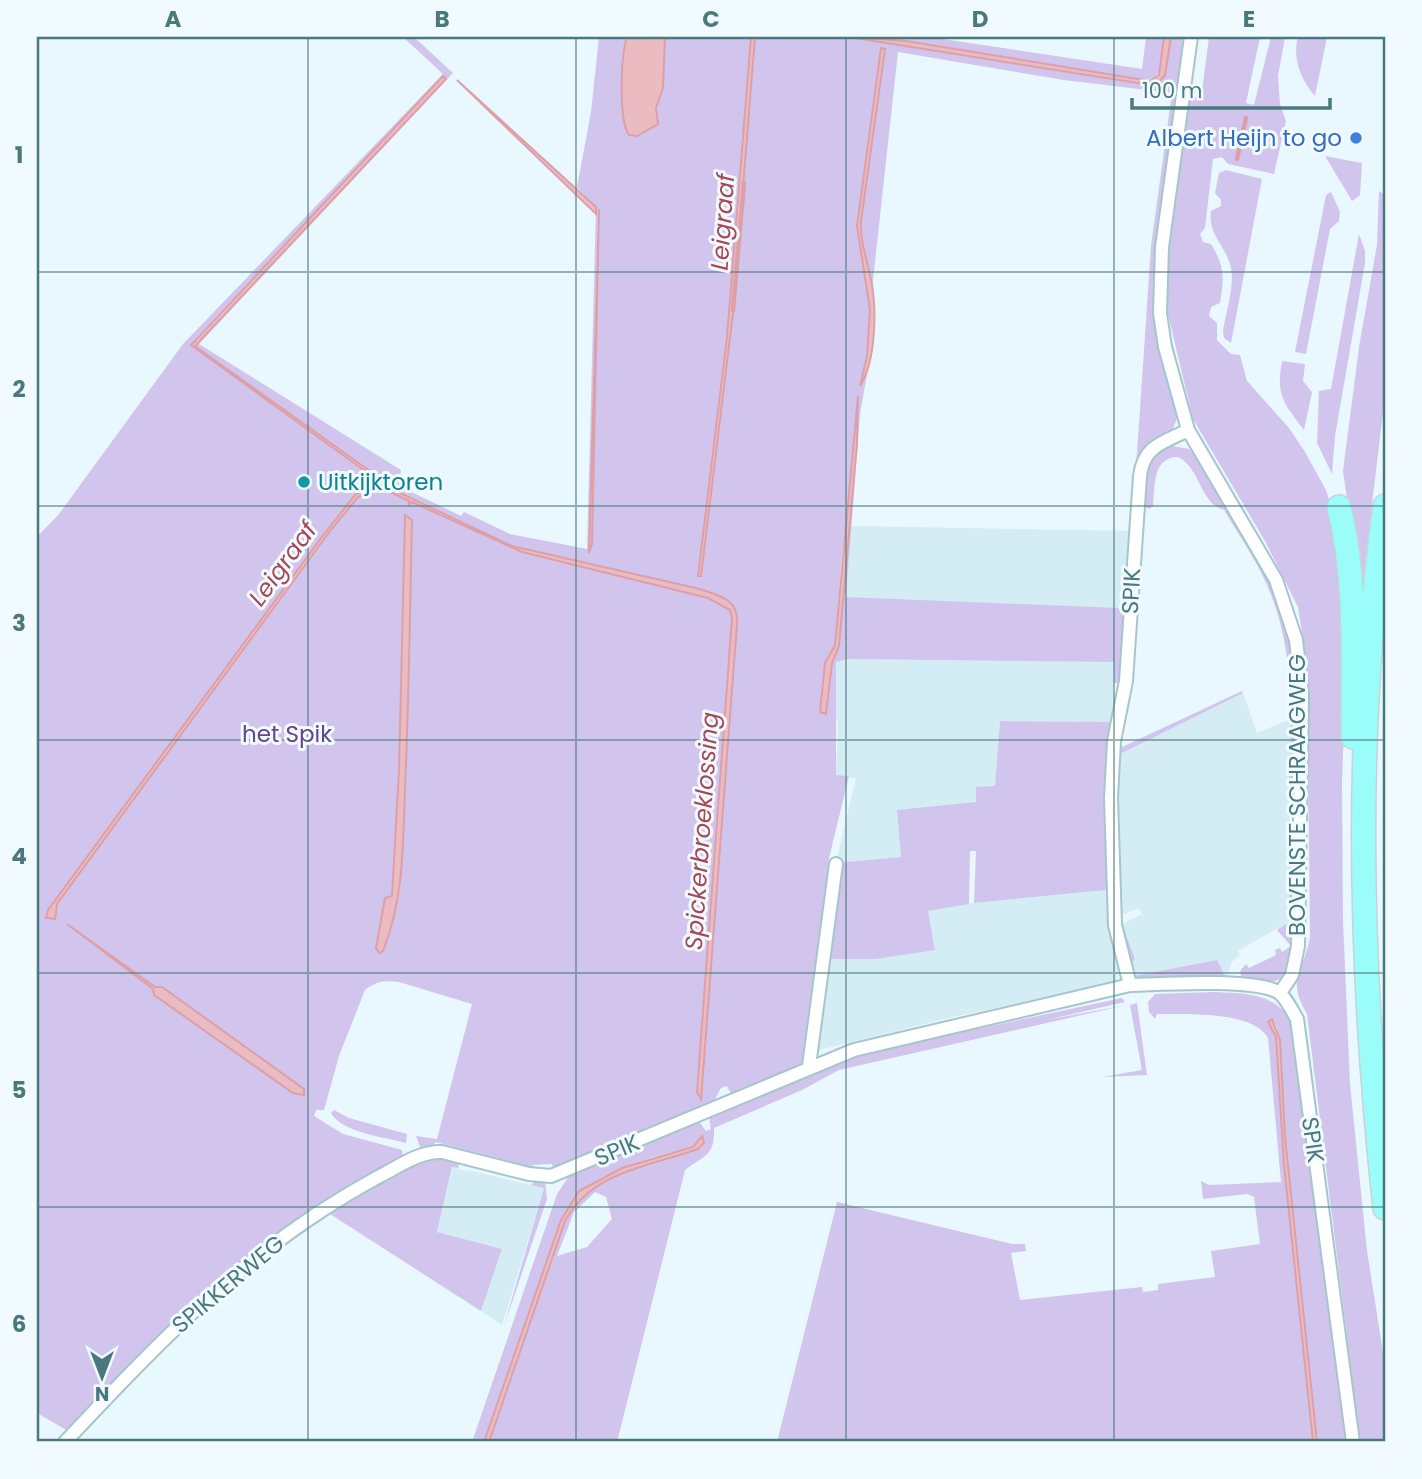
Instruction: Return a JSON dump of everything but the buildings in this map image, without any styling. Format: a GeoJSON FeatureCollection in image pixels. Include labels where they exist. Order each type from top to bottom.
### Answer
{"type":"FeatureCollection","features":[{"type":"Feature","properties":{"kind":"highway"},"geometry":{"type":"LineString","coordinates":[[1385,506],[1373,632],[1363,844],[1375,1115],[1385,1208]]}},
{"type":"Feature","properties":{"kind":"highway"},"geometry":{"type":"LineString","coordinates":[[1339,508],[1349,563],[1354,617],[1354,803],[1363,844]]}},
{"type":"Feature","properties":{"kind":"street","name":"BOVENSTE SCHRAAGWEG"},"geometry":{"type":"LineString","coordinates":[[1191,37],[1170,175],[1160,282],[1165,347],[1188,430],[1276,580],[1296,640],[1302,694],[1298,946],[1292,975],[1280,993]]}},
{"type":"Feature","properties":{"kind":"street","name":"SPIK"},"geometry":{"type":"LineString","coordinates":[[1129,985],[1115,925],[1111,798],[1114,741],[1126,681],[1138,487],[1142,459],[1147,453],[1188,430]]}},
{"type":"Feature","properties":{"kind":"street"},"geometry":{"type":"LineString","coordinates":[[809,1066],[836,864]]}},
{"type":"Feature","properties":{"kind":"street","name":"SPIK"},"geometry":{"type":"LineString","coordinates":[[416,1157],[430,1151],[442,1152],[529,1174],[551,1175],[809,1066],[854,1051],[1129,985],[1255,986],[1280,993],[1297,1019],[1353,1442]]}},
{"type":"Feature","properties":{"kind":"street","name":"SPIKKERWEG"},"geometry":{"type":"LineString","coordinates":[[65,1442],[201,1301],[232,1274],[337,1199],[416,1157]]}},
{"type":"Feature","properties":{"kind":"shaded area"},"geometry":{"type":"Polygon","coordinates":[[[627,37],[665,37],[663,88],[656,108],[658,124],[637,136],[629,135],[623,115],[622,72],[627,37]]]}},
{"type":"Feature","properties":{"kind":"shaded area"},"geometry":{"type":"Polygon","coordinates":[[[751,37],[755,37],[733,313],[701,576],[698,576],[727,337],[751,37]]]}},
{"type":"Feature","properties":{"kind":"shaded area"},"geometry":{"type":"Polygon","coordinates":[[[849,37],[906,41],[1150,81],[1159,75],[1164,37],[1171,37],[1165,75],[1156,86],[849,37]]]}},
{"type":"Feature","properties":{"kind":"shaded area"},"geometry":{"type":"Polygon","coordinates":[[[881,48],[885,49],[861,221],[873,292],[874,335],[869,363],[860,386],[867,356],[870,310],[857,226],[881,48]]]}},
{"type":"Feature","properties":{"kind":"shaded area"},"geometry":{"type":"Polygon","coordinates":[[[443,76],[446,79],[195,346],[371,472],[369,474],[191,345],[443,76]]]}},
{"type":"Feature","properties":{"kind":"shaded area"},"geometry":{"type":"Polygon","coordinates":[[[457,80],[596,207],[596,214],[457,80]]]}},
{"type":"Feature","properties":{"kind":"shaded area"},"geometry":{"type":"Polygon","coordinates":[[[599,209],[592,544],[589,553],[599,209]]]}},
{"type":"Feature","properties":{"kind":"shaded area"},"geometry":{"type":"Polygon","coordinates":[[[858,396],[857,444],[839,646],[832,663],[826,714],[820,712],[825,663],[835,645],[858,396]]]}},
{"type":"Feature","properties":{"kind":"shaded area"},"geometry":{"type":"Polygon","coordinates":[[[373,485],[383,485],[512,546],[700,589],[727,600],[735,609],[737,624],[701,1099],[697,1092],[732,618],[730,610],[708,598],[522,552],[412,502],[409,505],[409,501],[380,487],[358,497],[330,531],[57,904],[55,919],[46,918],[48,910],[321,538],[355,495],[373,485]]]}},
{"type":"Feature","properties":{"kind":"shaded area"},"geometry":{"type":"Polygon","coordinates":[[[405,515],[412,520],[403,850],[395,911],[383,951],[379,953],[376,948],[385,898],[392,896],[399,770],[405,515]]]}},
{"type":"Feature","properties":{"kind":"shaded area"},"geometry":{"type":"Polygon","coordinates":[[[851,526],[1133,531],[1128,596],[1121,608],[846,598],[851,526]]]}},
{"type":"Feature","properties":{"kind":"shaded area"},"geometry":{"type":"Polygon","coordinates":[[[836,661],[1114,662],[1112,722],[1000,721],[995,786],[976,803],[901,857],[836,863],[856,778],[836,776],[838,721],[828,716],[836,661]]]}},
{"type":"Feature","properties":{"kind":"shaded area"},"geometry":{"type":"Polygon","coordinates":[[[1243,693],[1257,733],[1290,719],[1290,921],[1238,951],[1240,955],[1232,962],[1226,978],[1216,960],[1133,976],[1130,964],[1135,959],[1122,924],[1142,914],[1138,908],[1122,915],[1118,897],[1113,839],[1119,748],[1123,752],[1243,693]]]}},
{"type":"Feature","properties":{"kind":"shaded area"},"geometry":{"type":"Polygon","coordinates":[[[1106,890],[1111,923],[1108,924],[1118,971],[1115,984],[957,1016],[819,1050],[827,959],[876,959],[935,949],[928,911],[974,903],[1106,890]]]}},
{"type":"Feature","properties":{"kind":"shaded area"},"geometry":{"type":"Polygon","coordinates":[[[67,924],[155,987],[162,987],[304,1089],[304,1095],[293,1093],[154,995],[153,989],[67,924]]]}},
{"type":"Feature","properties":{"kind":"shaded area"},"geometry":{"type":"Polygon","coordinates":[[[1272,1019],[1280,1040],[1285,1137],[1317,1442],[1313,1442],[1284,1165],[1276,1037],[1268,1022],[1272,1019]]]}},
{"type":"Feature","properties":{"kind":"shaded area"},"geometry":{"type":"Polygon","coordinates":[[[702,1136],[704,1143],[698,1149],[623,1173],[590,1191],[576,1204],[565,1221],[489,1442],[484,1442],[561,1220],[579,1191],[622,1168],[693,1147],[702,1136]]]}},
{"type":"Feature","properties":{"kind":"shaded area"},"geometry":{"type":"Polygon","coordinates":[[[453,1166],[466,1172],[468,1170],[544,1188],[502,1325],[481,1311],[502,1249],[437,1232],[453,1166]]]}},
{"type":"Feature","properties":{"kind":"green space","name":"het Spik"},"geometry":{"type":"Polygon","coordinates":[[[403,37],[414,37],[453,73],[199,344],[401,470],[399,486],[461,516],[464,512],[510,534],[587,549],[596,208],[577,187],[591,112],[599,37],[930,37],[1142,69],[1146,37],[1164,37],[1160,71],[1152,81],[906,41],[899,45],[1156,86],[1165,75],[1171,37],[1186,37],[1156,255],[1177,418],[1171,434],[1156,443],[1133,513],[1151,246],[1172,93],[1064,80],[898,52],[873,280],[874,335],[860,414],[846,597],[1120,608],[1125,606],[1128,607],[1122,683],[1114,683],[1114,662],[847,659],[836,662],[836,775],[849,776],[829,858],[810,1055],[804,1063],[732,1096],[727,1086],[721,1088],[714,1101],[708,1105],[565,1164],[553,1168],[552,1164],[531,1165],[540,1169],[436,1142],[432,1146],[420,1147],[416,1136],[437,1139],[472,1004],[399,982],[381,982],[369,987],[365,990],[339,1056],[324,1110],[316,1110],[314,1116],[343,1134],[402,1150],[403,1158],[300,1219],[222,1276],[100,1397],[95,1398],[98,1399],[68,1431],[37,1413],[37,537],[59,514],[183,344],[443,74],[403,37]],[[443,77],[198,336],[195,342],[445,79],[443,77]],[[599,209],[598,210],[591,464],[599,209]],[[858,421],[841,564],[835,652],[838,646],[858,421]]]}},
{"type":"Feature","properties":{"kind":"green space"},"geometry":{"type":"Polygon","coordinates":[[[1209,37],[1260,37],[1246,103],[1254,105],[1271,37],[1285,37],[1278,76],[1280,104],[1286,121],[1274,174],[1228,164],[1222,157],[1213,159],[1205,228],[1200,234],[1203,242],[1211,244],[1216,252],[1222,272],[1220,303],[1211,307],[1209,316],[1217,323],[1217,340],[1231,354],[1240,355],[1247,381],[1289,428],[1305,452],[1326,490],[1337,525],[1348,630],[1342,781],[1343,921],[1350,1084],[1367,1251],[1385,1365],[1385,1442],[1360,1442],[1307,1014],[1297,984],[1310,937],[1307,665],[1298,607],[1265,541],[1193,419],[1166,306],[1167,255],[1189,95],[1201,99],[1209,37]]]}},
{"type":"Feature","properties":{"kind":"green space"},"geometry":{"type":"Polygon","coordinates":[[[1298,37],[1327,37],[1315,96],[1299,68],[1296,53],[1298,37]]]}},
{"type":"Feature","properties":{"kind":"green space"},"geometry":{"type":"Polygon","coordinates":[[[1325,156],[1362,163],[1360,195],[1352,201],[1325,156]]]}},
{"type":"Feature","properties":{"kind":"green space"},"geometry":{"type":"Polygon","coordinates":[[[1226,170],[1262,179],[1231,343],[1224,338],[1223,331],[1231,287],[1231,269],[1211,219],[1211,211],[1221,206],[1221,200],[1215,193],[1219,173],[1226,170]]]}},
{"type":"Feature","properties":{"kind":"green space"},"geometry":{"type":"Polygon","coordinates":[[[1379,191],[1385,195],[1385,396],[1361,596],[1343,471],[1359,347],[1377,245],[1379,191]]]}},
{"type":"Feature","properties":{"kind":"green space"},"geometry":{"type":"Polygon","coordinates":[[[1331,192],[1340,212],[1339,221],[1330,229],[1306,354],[1295,352],[1326,195],[1331,192]]]}},
{"type":"Feature","properties":{"kind":"green space"},"geometry":{"type":"Polygon","coordinates":[[[1359,234],[1365,251],[1365,263],[1335,436],[1332,474],[1317,443],[1319,391],[1331,389],[1359,234]]]}},
{"type":"Feature","properties":{"kind":"green space"},"geometry":{"type":"Polygon","coordinates":[[[1282,361],[1305,364],[1303,381],[1312,392],[1304,430],[1283,398],[1280,383],[1282,361]]]}},
{"type":"Feature","properties":{"kind":"green space"},"geometry":{"type":"Polygon","coordinates":[[[1167,445],[1189,449],[1197,457],[1256,556],[1284,615],[1296,694],[1295,801],[1289,808],[1289,673],[1280,621],[1261,573],[1224,510],[1209,500],[1186,462],[1178,457],[1170,458],[1159,467],[1153,506],[1149,509],[1145,507],[1131,668],[1120,748],[1242,691],[1243,693],[1122,753],[1119,751],[1147,459],[1167,445]]]}},
{"type":"Feature","properties":{"kind":"green space"},"geometry":{"type":"Polygon","coordinates":[[[1112,715],[1116,715],[1111,923],[1106,890],[974,903],[976,851],[970,851],[969,904],[928,911],[935,950],[876,959],[827,959],[836,863],[901,857],[897,810],[976,802],[976,787],[995,786],[1000,721],[1111,722],[1112,715]]]}},
{"type":"Feature","properties":{"kind":"green space"},"geometry":{"type":"Polygon","coordinates":[[[1288,820],[1295,823],[1297,881],[1292,951],[1287,968],[1279,979],[1266,983],[1242,980],[1240,971],[1246,964],[1249,968],[1276,955],[1275,950],[1280,948],[1282,952],[1291,946],[1277,930],[1290,921],[1288,820]]]}},
{"type":"Feature","properties":{"kind":"green space"},"geometry":{"type":"Polygon","coordinates":[[[1122,924],[1135,959],[1130,964],[1133,976],[1217,960],[1226,978],[1135,981],[1124,954],[1119,928],[1122,924]]]}},
{"type":"Feature","properties":{"kind":"green space"},"geometry":{"type":"Polygon","coordinates":[[[1215,992],[1258,996],[1276,1005],[1291,1021],[1348,1442],[1317,1442],[1285,1137],[1280,1040],[1276,1025],[1269,1022],[1276,1037],[1284,1165],[1313,1442],[777,1442],[837,1202],[1012,1244],[1025,1244],[1026,1251],[1011,1253],[1020,1300],[1142,1287],[1143,1292],[1158,1290],[1158,1284],[1215,1277],[1211,1251],[1260,1244],[1254,1197],[1247,1194],[1203,1199],[1201,1181],[1209,1185],[1281,1182],[1268,1038],[1260,1029],[1234,1018],[1157,1014],[1155,1019],[1149,1012],[1148,1002],[1155,994],[1215,992]]]}},
{"type":"Feature","properties":{"kind":"green space"},"geometry":{"type":"Polygon","coordinates":[[[1122,998],[1125,1002],[1046,1020],[1126,1005],[839,1070],[802,1090],[714,1128],[710,1150],[685,1170],[617,1442],[489,1442],[565,1221],[579,1201],[611,1178],[667,1160],[686,1152],[703,1141],[700,1137],[698,1144],[693,1147],[636,1163],[601,1179],[572,1204],[561,1220],[484,1442],[472,1442],[557,1194],[569,1176],[698,1120],[706,1131],[711,1129],[709,1116],[852,1057],[1122,998]],[[595,1192],[574,1212],[557,1256],[587,1247],[612,1219],[606,1197],[595,1192]]]}},
{"type":"Feature","properties":{"kind":"green space"},"geometry":{"type":"Polygon","coordinates":[[[1137,1003],[1147,1075],[1102,1077],[1142,1070],[1130,1005],[1137,1003]]]}},
{"type":"Feature","properties":{"kind":"green space"},"geometry":{"type":"Polygon","coordinates":[[[334,1110],[349,1118],[407,1134],[406,1143],[354,1130],[337,1120],[331,1113],[334,1110]]]}},
{"type":"Feature","properties":{"kind":"green space"},"geometry":{"type":"Polygon","coordinates":[[[431,1158],[458,1162],[459,1168],[452,1167],[437,1232],[502,1249],[481,1311],[330,1214],[234,1282],[209,1304],[78,1436],[212,1297],[330,1210],[417,1162],[431,1158]]]}},
{"type":"Feature","properties":{"kind":"green space"},"geometry":{"type":"Polygon","coordinates":[[[535,1181],[545,1181],[547,1199],[504,1326],[544,1188],[531,1185],[535,1181]]]}},
{"type":"Feature","properties":{"kind":"waterway"},"geometry":{"type":"LineString","coordinates":[[1237,159],[1246,118]]}},
{"type":"Feature","properties":{"kind":"waterway","name":"Leigraaf"},"geometry":{"type":"LineString","coordinates":[[733,310],[744,183]]}},
{"type":"Feature","properties":{"kind":"place","name":"Albert Heijn to go"},"geometry":{"type":"Point","coordinates":[1356,138]}},
{"type":"Feature","properties":{"kind":"place","name":"Uitkijktoren"},"geometry":{"type":"Point","coordinates":[304,482]}},
{"type":"Feature","properties":{"kind":"water label","name":"Spickerbroeklossing"},"geometry":{"type":"Point","coordinates":[702,831]}}]}
